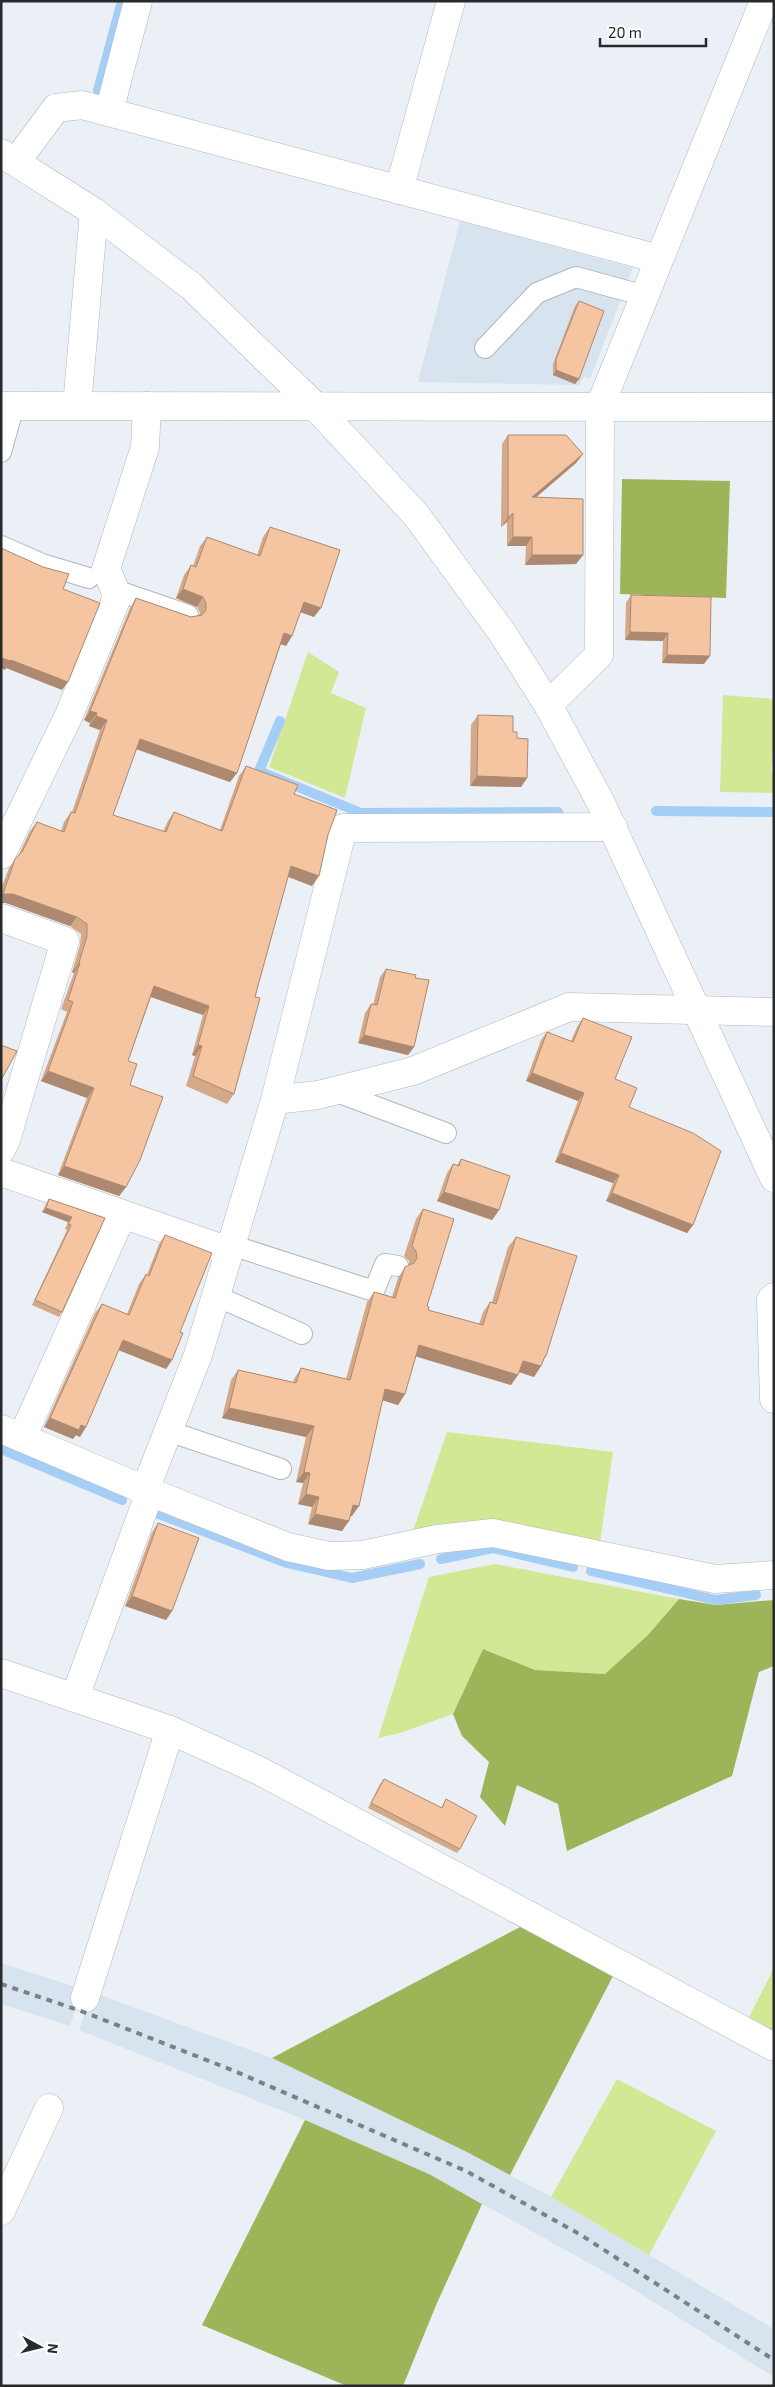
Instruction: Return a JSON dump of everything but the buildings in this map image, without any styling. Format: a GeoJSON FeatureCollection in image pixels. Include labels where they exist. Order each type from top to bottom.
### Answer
{"type":"FeatureCollection","features":[{"type":"Feature","properties":{"kind":"street"},"geometry":{"type":"LineString","coordinates":[[109,112],[138,1]]}},
{"type":"Feature","properties":{"kind":"street"},"geometry":{"type":"LineString","coordinates":[[399,190],[451,1]]}},
{"type":"Feature","properties":{"kind":"street"},"geometry":{"type":"LineString","coordinates":[[548,705],[600,655],[600,406],[764,1]]}},
{"type":"Feature","properties":{"kind":"street"},"geometry":{"type":"LineString","coordinates":[[659,259],[82,105],[56,108],[9,157],[94,212],[191,286],[314,405],[416,515],[503,634],[548,705],[613,827],[774,1178]]}},
{"type":"Feature","properties":{"kind":"street"},"geometry":{"type":"LineString","coordinates":[[77,406],[94,212]]}},
{"type":"Feature","properties":{"kind":"street"},"geometry":{"type":"LineString","coordinates":[[8,406],[774,407]]}},
{"type":"Feature","properties":{"kind":"street"},"geometry":{"type":"LineString","coordinates":[[1,855],[69,715],[116,600],[115,590],[106,569],[145,447],[147,406]]}},
{"type":"Feature","properties":{"kind":"street"},"geometry":{"type":"LineString","coordinates":[[75,1697],[146,1502],[145,1490],[198,1355],[275,1100],[343,828],[613,827]]}},
{"type":"Feature","properties":{"kind":"street"},"geometry":{"type":"LineString","coordinates":[[1,918],[65,941],[6,1140],[1,1150]]}},
{"type":"Feature","properties":{"kind":"street"},"geometry":{"type":"LineString","coordinates":[[275,1100],[334,1091],[414,1072],[569,1007],[774,1012]]}},
{"type":"Feature","properties":{"kind":"street"},"geometry":{"type":"LineString","coordinates":[[1,1172],[122,1215],[230,1248]]}},
{"type":"Feature","properties":{"kind":"street"},"geometry":{"type":"LineString","coordinates":[[122,1215],[11,1434],[288,1547],[329,1556],[363,1555],[437,1539],[493,1534],[715,1579],[774,1575]]}},
{"type":"Feature","properties":{"kind":"street"},"geometry":{"type":"LineString","coordinates":[[774,1297],[771,1300],[774,1399]]}},
{"type":"Feature","properties":{"kind":"street"},"geometry":{"type":"LineString","coordinates":[[1,1673],[170,1730],[260,1772],[774,2046]]}},
{"type":"Feature","properties":{"kind":"street"},"geometry":{"type":"LineString","coordinates":[[85,1998],[170,1730]]}},
{"type":"Feature","properties":{"kind":"street"},"geometry":{"type":"LineString","coordinates":[[1,2211],[49,2108]]}},
{"type":"Feature","properties":{"kind":"lane"},"geometry":{"type":"LineString","coordinates":[[485,348],[537,293],[576,278],[645,296]]}},
{"type":"Feature","properties":{"kind":"lane"},"geometry":{"type":"LineString","coordinates":[[1,452],[8,406]]}},
{"type":"Feature","properties":{"kind":"lane"},"geometry":{"type":"LineString","coordinates":[[1,546],[42,564],[89,578]]}},
{"type":"Feature","properties":{"kind":"lane"},"geometry":{"type":"LineString","coordinates":[[115,590],[188,615]]}},
{"type":"Feature","properties":{"kind":"lane"},"geometry":{"type":"LineString","coordinates":[[334,1091],[446,1133]]}},
{"type":"Feature","properties":{"kind":"lane"},"geometry":{"type":"LineString","coordinates":[[230,1248],[374,1291],[385,1264],[398,1266]]}},
{"type":"Feature","properties":{"kind":"lane"},"geometry":{"type":"LineString","coordinates":[[216,1296],[302,1334]]}},
{"type":"Feature","properties":{"kind":"lane"},"geometry":{"type":"LineString","coordinates":[[168,1431],[281,1469]]}},
{"type":"Feature","properties":{"kind":"shaded area"},"geometry":{"type":"Polygon","coordinates":[[[460,221],[633,268],[590,379],[584,377],[579,385],[418,382],[460,221]]]}},
{"type":"Feature","properties":{"kind":"shaded area"},"geometry":{"type":"Polygon","coordinates":[[[1,1963],[82,1989],[70,2026],[1,2004],[1,1963]]]}},
{"type":"Feature","properties":{"kind":"shaded area"},"geometry":{"type":"Polygon","coordinates":[[[92,1992],[272,2058],[465,2151],[551,2197],[774,2329],[774,2377],[612,2276],[429,2174],[305,2120],[79,2030],[92,1992]]]}},
{"type":"Feature","properties":{"kind":"green space"},"geometry":{"type":"Polygon","coordinates":[[[622,479],[730,481],[726,598],[620,594],[622,479]]]}},
{"type":"Feature","properties":{"kind":"green space"},"geometry":{"type":"Polygon","coordinates":[[[308,652],[339,672],[331,693],[366,708],[345,798],[269,767],[308,652]]]}},
{"type":"Feature","properties":{"kind":"green space"},"geometry":{"type":"Polygon","coordinates":[[[723,695],[774,699],[774,745],[771,772],[774,773],[774,793],[720,792],[723,695]]]}},
{"type":"Feature","properties":{"kind":"green space"},"geometry":{"type":"Polygon","coordinates":[[[447,1432],[613,1452],[600,1542],[413,1531],[447,1432]]]}},
{"type":"Feature","properties":{"kind":"green space"},"geometry":{"type":"Polygon","coordinates":[[[495,1564],[679,1599],[648,1635],[606,1674],[535,1670],[483,1649],[453,1714],[400,1733],[378,1738],[429,1577],[495,1564]]]}},
{"type":"Feature","properties":{"kind":"green space"},"geometry":{"type":"Polygon","coordinates":[[[679,1599],[716,1605],[774,1600],[774,1666],[759,1672],[732,1776],[567,1851],[558,1804],[517,1785],[505,1826],[480,1797],[489,1762],[462,1736],[453,1714],[483,1649],[535,1670],[605,1674],[648,1635],[679,1599]]]}},
{"type":"Feature","properties":{"kind":"green space"},"geometry":{"type":"Polygon","coordinates":[[[520,1927],[613,1976],[510,2175],[465,2151],[272,2058],[520,1927]]]}},
{"type":"Feature","properties":{"kind":"green space"},"geometry":{"type":"Polygon","coordinates":[[[774,1968],[774,2032],[748,2019],[774,1968]]]}},
{"type":"Feature","properties":{"kind":"green space"},"geometry":{"type":"Polygon","coordinates":[[[617,2079],[716,2131],[649,2255],[551,2197],[617,2079]]]}},
{"type":"Feature","properties":{"kind":"green space"},"geometry":{"type":"Polygon","coordinates":[[[305,2120],[429,2174],[482,2204],[437,2303],[403,2386],[347,2386],[202,2325],[305,2120]]]}},
{"type":"Feature","properties":{"kind":"waterway"},"geometry":{"type":"LineString","coordinates":[[98,90],[122,1]]}},
{"type":"Feature","properties":{"kind":"waterway"},"geometry":{"type":"LineString","coordinates":[[280,721],[259,771],[361,813],[558,812]]}},
{"type":"Feature","properties":{"kind":"waterway"},"geometry":{"type":"LineString","coordinates":[[656,811],[774,812]]}},
{"type":"Feature","properties":{"kind":"waterway"},"geometry":{"type":"LineString","coordinates":[[1,1449],[122,1500]]}},
{"type":"Feature","properties":{"kind":"waterway"},"geometry":{"type":"LineString","coordinates":[[156,1513],[287,1563],[352,1578],[420,1564]]}},
{"type":"Feature","properties":{"kind":"waterway"},"geometry":{"type":"LineString","coordinates":[[441,1559],[493,1548],[573,1567]]}},
{"type":"Feature","properties":{"kind":"waterway"},"geometry":{"type":"LineString","coordinates":[[591,1571],[716,1600],[756,1595]]}},
{"type":"Feature","properties":{"kind":"railway"},"geometry":{"type":"LineString","coordinates":[[1,1984],[81,2011],[232,2070],[466,2171],[581,2235],[774,2360]]}}]}
